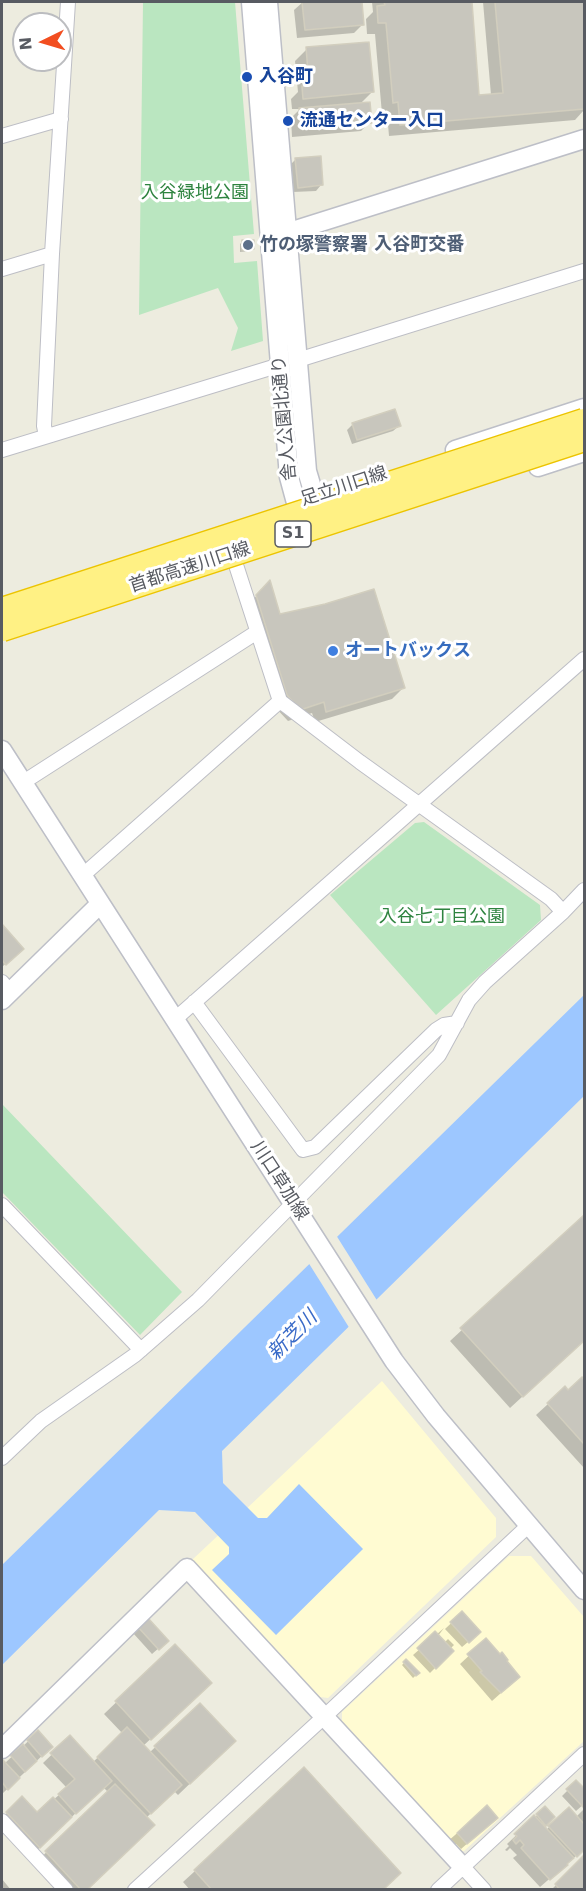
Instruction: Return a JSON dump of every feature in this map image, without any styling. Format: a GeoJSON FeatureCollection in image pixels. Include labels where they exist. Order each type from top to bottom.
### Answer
{"type":"FeatureCollection","features":[{"type":"Feature","properties":{"kind":"highway","name":"首都高速川口線"},"geometry":{"type":"LineString","coordinates":[[2,610],[585,421]]}},
{"type":"Feature","properties":{"kind":"highway","name":"首都高速川口線"},"geometry":{"type":"LineString","coordinates":[[2,629],[585,439]]}},
{"type":"Feature","properties":{"kind":"main road","name":"舎人公園北通り"},"geometry":{"type":"LineString","coordinates":[[251,2],[278,234],[289,362],[307,471],[321,518],[317,538],[302,525],[289,477],[289,362]]}},
{"type":"Feature","properties":{"kind":"main road","name":"舎人公園北通り"},"geometry":{"type":"LineString","coordinates":[[268,2],[278,234]]}},
{"type":"Feature","properties":{"kind":"main road"},"geometry":{"type":"LineString","coordinates":[[278,234],[585,139]]}},
{"type":"Feature","properties":{"kind":"main road","name":"足立川口線"},"geometry":{"type":"LineString","coordinates":[[2,600],[585,408]]}},
{"type":"Feature","properties":{"kind":"main road"},"geometry":{"type":"LineString","coordinates":[[2,641],[585,452]]}},
{"type":"Feature","properties":{"kind":"main road","name":"川口草加線"},"geometry":{"type":"LineString","coordinates":[[2,750],[383,1344],[436,1416],[585,1590]]}},
{"type":"Feature","properties":{"kind":"main road"},"geometry":{"type":"LineString","coordinates":[[4,991],[100,904]]}},
{"type":"Feature","properties":{"kind":"main road"},"geometry":{"type":"LineString","coordinates":[[2,1749],[187,1568],[463,1867]]}},
{"type":"Feature","properties":{"kind":"street"},"geometry":{"type":"LineString","coordinates":[[46,436],[44,426],[52,254],[68,2]]}},
{"type":"Feature","properties":{"kind":"street"},"geometry":{"type":"LineString","coordinates":[[2,136],[61,118]]}},
{"type":"Feature","properties":{"kind":"street"},"geometry":{"type":"LineString","coordinates":[[2,269],[52,254]]}},
{"type":"Feature","properties":{"kind":"street"},"geometry":{"type":"LineString","coordinates":[[2,450],[585,271]]}},
{"type":"Feature","properties":{"kind":"street"},"geometry":{"type":"LineString","coordinates":[[236,565],[280,701],[551,899],[563,912]]}},
{"type":"Feature","properties":{"kind":"street"},"geometry":{"type":"LineString","coordinates":[[22,783],[257,632]]}},
{"type":"Feature","properties":{"kind":"street"},"geometry":{"type":"LineString","coordinates":[[174,1020],[585,659]]}},
{"type":"Feature","properties":{"kind":"street"},"geometry":{"type":"LineString","coordinates":[[82,876],[280,701]]}},
{"type":"Feature","properties":{"kind":"street"},"geometry":{"type":"LineString","coordinates":[[2,1458],[41,1421],[141,1350],[298,1212],[439,1055],[469,1000],[485,982],[585,890]]}},
{"type":"Feature","properties":{"kind":"street"},"geometry":{"type":"LineString","coordinates":[[194,1002],[303,1150],[315,1147],[436,1030],[444,1025],[457,1023]]}},
{"type":"Feature","properties":{"kind":"street"},"geometry":{"type":"LineString","coordinates":[[2,1205],[141,1350]]}},
{"type":"Feature","properties":{"kind":"street"},"geometry":{"type":"LineString","coordinates":[[135,1890],[529,1525]]}},
{"type":"Feature","properties":{"kind":"street"},"geometry":{"type":"LineString","coordinates":[[438,1890],[585,1754]]}},
{"type":"Feature","properties":{"kind":"street"},"geometry":{"type":"LineString","coordinates":[[2,1821],[66,1890]]}},
{"type":"Feature","properties":{"kind":"street"},"geometry":{"type":"LineString","coordinates":[[463,1867],[484,1890]]}},
{"type":"Feature","properties":{"kind":"shaded area"},"geometry":{"type":"Polygon","coordinates":[[[382,1381],[496,1518],[496,1537],[328,1698],[320,1697],[192,1560],[382,1381]]]}},
{"type":"Feature","properties":{"kind":"shaded area"},"geometry":{"type":"Polygon","coordinates":[[[509,1556],[531,1556],[584,1617],[584,1741],[464,1851],[458,1851],[342,1722],[342,1712],[509,1556]]]}},
{"type":"Feature","properties":{"kind":"green space","name":"入谷緑地公園"},"geometry":{"type":"Polygon","coordinates":[[[143,2],[235,2],[254,234],[233,236],[234,263],[257,261],[263,341],[231,351],[238,328],[218,288],[139,315],[143,2]]]}},
{"type":"Feature","properties":{"kind":"green space","name":"入谷七丁目公園"},"geometry":{"type":"Polygon","coordinates":[[[424,822],[540,905],[541,920],[436,1015],[330,895],[415,823],[424,822]]]}},
{"type":"Feature","properties":{"kind":"green space"},"geometry":{"type":"Polygon","coordinates":[[[3,1105],[182,1292],[140,1335],[2,1192],[3,1105]]]}},
{"type":"Feature","properties":{"kind":"water","name":"新芝川"},"geometry":{"type":"Polygon","coordinates":[[[584,995],[584,1096],[222,1451],[223,1483],[258,1518],[267,1518],[299,1484],[363,1549],[276,1635],[212,1570],[229,1554],[229,1547],[195,1512],[159,1510],[2,1665],[2,1565],[584,995]]]}},
{"type":"Feature","properties":{"kind":"pier"},"geometry":{"type":"Polygon","coordinates":[[[336,1235],[378,1302],[350,1329],[308,1262],[336,1235]]]}},
{"type":"Feature","properties":{"kind":"building"},"geometry":{"type":"Polygon","coordinates":[[[302,2],[362,2],[364,25],[305,30],[302,2]]]}},
{"type":"Feature","properties":{"kind":"building"},"geometry":{"type":"Polygon","coordinates":[[[384,2],[472,2],[479,95],[503,93],[495,2],[584,2],[584,109],[400,125],[398,102],[393,103],[386,23],[378,23],[377,6],[385,5],[384,2]]]}},
{"type":"Feature","properties":{"kind":"building"},"geometry":{"type":"Polygon","coordinates":[[[369,42],[374,92],[303,99],[302,86],[309,85],[306,47],[369,42]]]}},
{"type":"Feature","properties":{"kind":"building"},"geometry":{"type":"Polygon","coordinates":[[[370,102],[372,123],[301,129],[299,108],[370,102]]]}},
{"type":"Feature","properties":{"kind":"building"},"geometry":{"type":"Polygon","coordinates":[[[321,156],[323,185],[298,188],[295,158],[321,156]]]}},
{"type":"Feature","properties":{"kind":"building"},"geometry":{"type":"Polygon","coordinates":[[[242,240],[254,240],[254,249],[242,250],[242,240]]]}},
{"type":"Feature","properties":{"kind":"building"},"geometry":{"type":"Polygon","coordinates":[[[395,409],[401,426],[357,440],[352,423],[395,409]]]}},
{"type":"Feature","properties":{"kind":"building","name":"オートバックス"},"geometry":{"type":"Polygon","coordinates":[[[270,580],[280,614],[325,604],[374,589],[405,688],[326,712],[324,702],[300,710],[287,695],[256,595],[270,580]]]}},
{"type":"Feature","properties":{"kind":"building"},"geometry":{"type":"Polygon","coordinates":[[[2,924],[24,949],[6,965],[2,960],[2,924]]]}},
{"type":"Feature","properties":{"kind":"building"},"geometry":{"type":"Polygon","coordinates":[[[584,1215],[584,1341],[523,1397],[460,1328],[584,1215]]]}},
{"type":"Feature","properties":{"kind":"building"},"geometry":{"type":"Polygon","coordinates":[[[582,1377],[584,1380],[584,1444],[547,1403],[565,1386],[568,1390],[582,1377]]]}},
{"type":"Feature","properties":{"kind":"building"},"geometry":{"type":"Polygon","coordinates":[[[462,1611],[481,1632],[469,1643],[450,1622],[462,1611]]]}},
{"type":"Feature","properties":{"kind":"building"},"geometry":{"type":"Polygon","coordinates":[[[148,1618],[169,1641],[159,1650],[138,1627],[148,1618]]]}},
{"type":"Feature","properties":{"kind":"building"},"geometry":{"type":"Polygon","coordinates":[[[435,1631],[454,1651],[436,1669],[417,1648],[435,1631]]]}},
{"type":"Feature","properties":{"kind":"building"},"geometry":{"type":"Polygon","coordinates":[[[486,1638],[500,1654],[502,1652],[520,1677],[501,1693],[480,1672],[482,1671],[467,1654],[486,1638]]]}},
{"type":"Feature","properties":{"kind":"building"},"geometry":{"type":"Polygon","coordinates":[[[175,1644],[212,1683],[151,1740],[115,1701],[175,1644]]]}},
{"type":"Feature","properties":{"kind":"building"},"geometry":{"type":"Polygon","coordinates":[[[406,1659],[420,1673],[416,1676],[403,1662],[406,1659]]]}},
{"type":"Feature","properties":{"kind":"building"},"geometry":{"type":"Polygon","coordinates":[[[200,1703],[236,1741],[190,1784],[154,1746],[200,1703]]]}},
{"type":"Feature","properties":{"kind":"building"},"geometry":{"type":"Polygon","coordinates":[[[127,1727],[182,1785],[151,1814],[97,1757],[127,1727]]]}},
{"type":"Feature","properties":{"kind":"building"},"geometry":{"type":"Polygon","coordinates":[[[38,1730],[53,1747],[42,1757],[27,1740],[38,1730]]]}},
{"type":"Feature","properties":{"kind":"building"},"geometry":{"type":"Polygon","coordinates":[[[70,1735],[112,1781],[76,1814],[58,1794],[75,1779],[50,1753],[70,1735]]]}},
{"type":"Feature","properties":{"kind":"building"},"geometry":{"type":"Polygon","coordinates":[[[23,1744],[37,1761],[25,1772],[10,1755],[23,1744]]]}},
{"type":"Feature","properties":{"kind":"building"},"geometry":{"type":"Polygon","coordinates":[[[3,1760],[20,1778],[8,1790],[2,1782],[3,1760]]]}},
{"type":"Feature","properties":{"kind":"building"},"geometry":{"type":"Polygon","coordinates":[[[304,1767],[401,1873],[383,1890],[212,1890],[194,1870],[304,1767]]]}},
{"type":"Feature","properties":{"kind":"building"},"geometry":{"type":"Polygon","coordinates":[[[576,1780],[584,1788],[583,1807],[566,1789],[576,1780]]]}},
{"type":"Feature","properties":{"kind":"building"},"geometry":{"type":"Polygon","coordinates":[[[115,1784],[155,1825],[87,1890],[81,1890],[45,1851],[115,1784]]]}},
{"type":"Feature","properties":{"kind":"building"},"geometry":{"type":"Polygon","coordinates":[[[22,1796],[37,1812],[53,1797],[72,1817],[40,1848],[6,1812],[22,1796]]]}},
{"type":"Feature","properties":{"kind":"building"},"geometry":{"type":"Polygon","coordinates":[[[487,1805],[498,1818],[467,1844],[457,1833],[487,1805]]]}},
{"type":"Feature","properties":{"kind":"building"},"geometry":{"type":"Polygon","coordinates":[[[545,1806],[555,1817],[546,1826],[536,1814],[545,1806]]]}},
{"type":"Feature","properties":{"kind":"building"},"geometry":{"type":"Polygon","coordinates":[[[569,1807],[584,1824],[584,1850],[577,1857],[548,1826],[569,1807]]]}},
{"type":"Feature","properties":{"kind":"building"},"geometry":{"type":"Polygon","coordinates":[[[534,1815],[574,1858],[550,1880],[521,1848],[524,1845],[520,1840],[516,1844],[513,1840],[517,1836],[514,1834],[534,1815]]]}},
{"type":"Feature","properties":{"kind":"building"},"geometry":{"type":"Polygon","coordinates":[[[584,1855],[584,1890],[560,1890],[555,1884],[584,1855]]]}},
{"type":"Feature","properties":{"kind":"place","name":"入谷町"},"geometry":{"type":"Point","coordinates":[247,77]}},
{"type":"Feature","properties":{"kind":"place","name":"流通センター入口"},"geometry":{"type":"Point","coordinates":[288,121]}},
{"type":"Feature","properties":{"kind":"place","name":"竹の塚警察署 入谷町交番"},"geometry":{"type":"Point","coordinates":[248,245]}},
{"type":"Feature","properties":{"kind":"place","name":"オートバックス"},"geometry":{"type":"Point","coordinates":[333,651]}}]}
